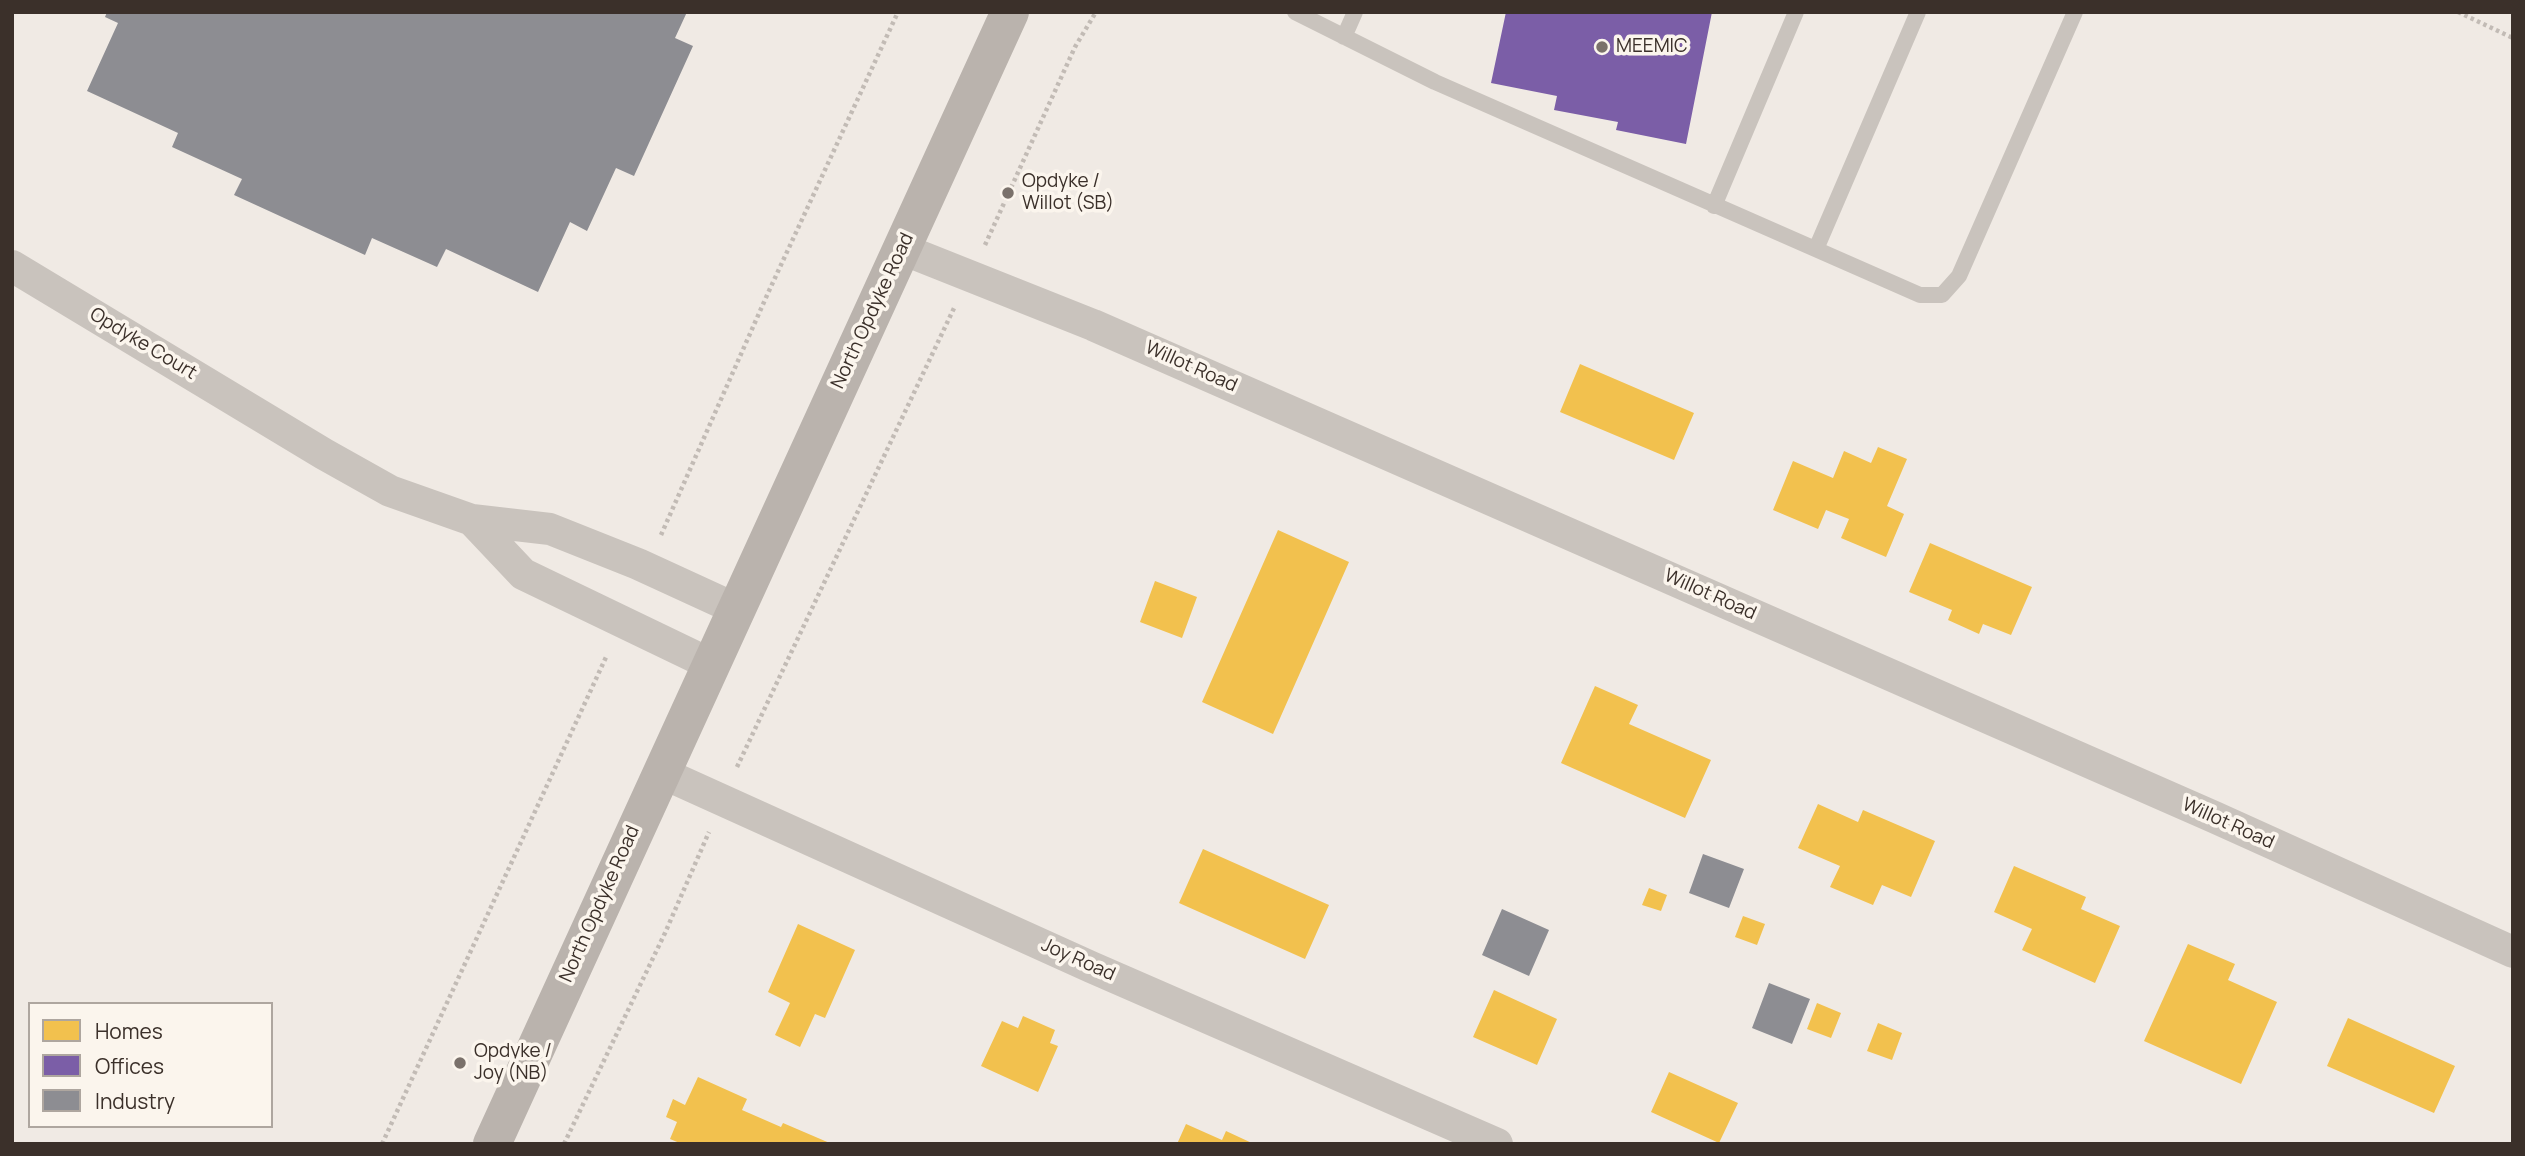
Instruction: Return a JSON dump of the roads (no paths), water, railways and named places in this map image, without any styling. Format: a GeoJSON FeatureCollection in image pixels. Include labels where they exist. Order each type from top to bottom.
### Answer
{"type":"FeatureCollection","features":[{"type":"Feature","properties":{"kind":"main road","name":"North Opdyke Road"},"geometry":{"type":"LineString","coordinates":[[492,1144],[1010,12]]}},
{"type":"Feature","properties":{"kind":"street","name":"Willot Road"},"geometry":{"type":"LineString","coordinates":[[902,249],[1106,330],[2202,812],[2513,952]]}},
{"type":"Feature","properties":{"kind":"street","name":"Opdyke Court"},"geometry":{"type":"LineString","coordinates":[[12,266],[390,491],[472,520]]}},
{"type":"Feature","properties":{"kind":"street"},"geometry":{"type":"LineString","coordinates":[[472,520],[550,529],[647,568],[736,609]]}},
{"type":"Feature","properties":{"kind":"street"},"geometry":{"type":"LineString","coordinates":[[472,520],[523,574],[710,664]]}},
{"type":"Feature","properties":{"kind":"street","name":"Joy Road"},"geometry":{"type":"LineString","coordinates":[[660,772],[1104,972],[1497,1144]]}},
{"type":"Feature","properties":{"kind":"lane"},"geometry":{"type":"LineString","coordinates":[[1295,12],[1436,82],[1920,295],[1942,295],[1959,276],[2075,12]]}},
{"type":"Feature","properties":{"kind":"lane"},"geometry":{"type":"LineString","coordinates":[[1344,37],[1355,12]]}},
{"type":"Feature","properties":{"kind":"lane"},"geometry":{"type":"LineString","coordinates":[[1714,206],[1796,12]]}},
{"type":"Feature","properties":{"kind":"lane"},"geometry":{"type":"LineString","coordinates":[[1816,249],[1918,12]]}},
{"type":"Feature","properties":{"kind":"place","name":"MEEMIC"},"geometry":{"type":"Point","coordinates":[1602,47]}},
{"type":"Feature","properties":{"kind":"place","name":"Opdyke / Willot (SB)"},"geometry":{"type":"Point","coordinates":[1008,193]}},
{"type":"Feature","properties":{"kind":"place","name":"Opdyke / Joy (NB)"},"geometry":{"type":"Point","coordinates":[460,1063]}}]}
